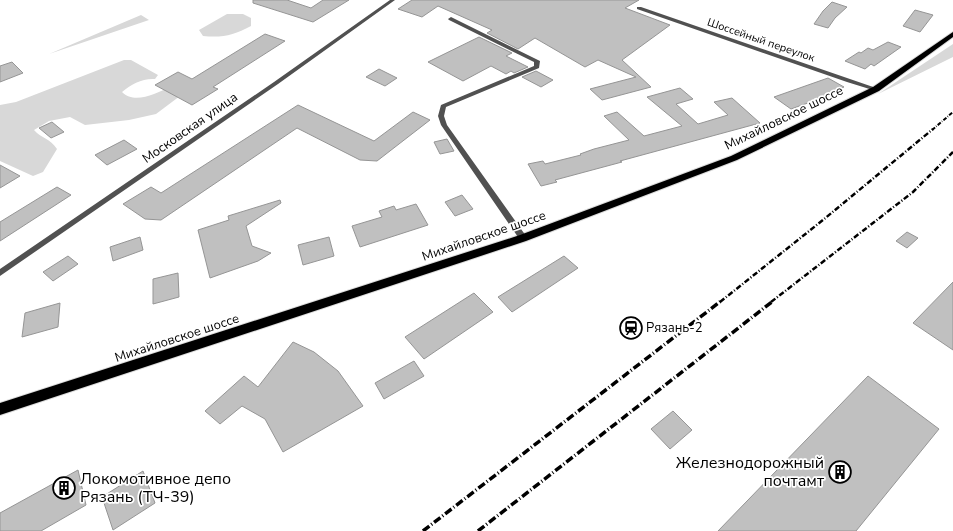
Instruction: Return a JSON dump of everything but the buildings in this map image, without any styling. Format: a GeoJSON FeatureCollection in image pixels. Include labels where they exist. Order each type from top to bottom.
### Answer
{"type":"FeatureCollection","features":[{"type":"Feature","properties":{"kind":"main road","name":"Михайловское шоссе"},"geometry":{"type":"LineString","coordinates":[[0,410],[523,238],[734,158],[876,89],[953,34]]}},
{"type":"Feature","properties":{"kind":"street","name":"Московская улица"},"geometry":{"type":"LineString","coordinates":[[0,273],[276,83],[393,0]]}},
{"type":"Feature","properties":{"kind":"street","name":"Шоссейный переулок"},"geometry":{"type":"LineString","coordinates":[[639,8],[876,89]]}},
{"type":"Feature","properties":{"kind":"street"},"geometry":{"type":"LineString","coordinates":[[451,19],[537,61],[537,67],[443,106],[441,116],[444,125],[523,238]]}},
{"type":"Feature","properties":{"kind":"shaded area"},"geometry":{"type":"Polygon","coordinates":[[[227,14],[243,14],[251,18],[251,26],[239,32],[228,35],[217,37],[203,36],[199,30],[227,14]]]}},
{"type":"Feature","properties":{"kind":"shaded area"},"geometry":{"type":"Polygon","coordinates":[[[141,15],[149,20],[49,54],[141,15]]]}},
{"type":"Feature","properties":{"kind":"shaded area"},"geometry":{"type":"Polygon","coordinates":[[[953,44],[953,57],[878,94],[953,44]]]}},
{"type":"Feature","properties":{"kind":"shaded area"},"geometry":{"type":"Polygon","coordinates":[[[124,60],[131,60],[158,75],[155,79],[137,82],[129,86],[122,92],[127,96],[133,98],[146,97],[170,87],[180,96],[156,114],[129,120],[85,125],[70,117],[49,121],[34,130],[52,143],[57,149],[43,172],[33,176],[0,161],[0,105],[16,102],[124,60]]]}},
{"type":"Feature","properties":{"kind":"railway"},"geometry":{"type":"LineString","coordinates":[[932,130],[953,112]]}},
{"type":"Feature","properties":{"kind":"railway"},"geometry":{"type":"LineString","coordinates":[[720,302],[823,220],[933,129]]}},
{"type":"Feature","properties":{"kind":"railway"},"geometry":{"type":"LineString","coordinates":[[771,302],[913,192],[953,152]]}},
{"type":"Feature","properties":{"kind":"railway"},"geometry":{"type":"LineString","coordinates":[[423,531],[721,301]]}},
{"type":"Feature","properties":{"kind":"railway"},"geometry":{"type":"LineString","coordinates":[[478,531],[773,301]]}},
{"type":"Feature","properties":{"kind":"place","name":"Рязань-2"},"geometry":{"type":"Point","coordinates":[631,328]}},
{"type":"Feature","properties":{"kind":"place","name":"Железнодорожный почтамт"},"geometry":{"type":"Point","coordinates":[840,472]}},
{"type":"Feature","properties":{"kind":"place","name":"Локомотивное депо Рязань (ТЧ-39)"},"geometry":{"type":"Point","coordinates":[64,488]}}]}
